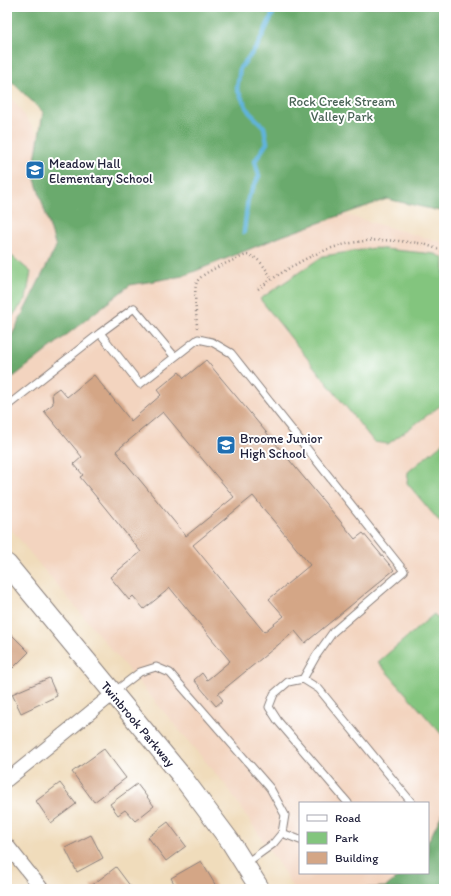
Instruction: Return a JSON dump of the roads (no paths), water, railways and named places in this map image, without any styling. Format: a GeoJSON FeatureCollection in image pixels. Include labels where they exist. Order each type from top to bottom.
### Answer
{"type":"FeatureCollection","features":[{"type":"Feature","properties":{"kind":"street","name":"Twinbrook Parkway"},"geometry":{"type":"LineString","coordinates":[[7,564],[112,694],[180,774],[230,841],[260,889]]}},
{"type":"Feature","properties":{"kind":"street"},"geometry":{"type":"LineString","coordinates":[[7,780],[112,694]]}},
{"type":"Feature","properties":{"kind":"street"},"geometry":{"type":"LineString","coordinates":[[7,845],[42,889]]}},
{"type":"Feature","properties":{"kind":"lane"},"geometry":{"type":"LineString","coordinates":[[7,406],[134,308],[174,356]]}},
{"type":"Feature","properties":{"kind":"lane"},"geometry":{"type":"LineString","coordinates":[[100,333],[140,384],[174,356],[198,339],[212,342],[231,353],[404,571],[333,632],[316,656],[303,679]]}},
{"type":"Feature","properties":{"kind":"lane"},"geometry":{"type":"LineString","coordinates":[[112,694],[140,672],[156,667],[170,673],[270,788],[285,815],[282,833],[273,844],[245,864]]}},
{"type":"Feature","properties":{"kind":"lane"},"geometry":{"type":"LineString","coordinates":[[347,802],[278,721],[269,707],[274,694],[288,682],[303,679],[319,689],[411,802]]}},
{"type":"Feature","properties":{"kind":"lane"},"geometry":{"type":"LineString","coordinates":[[282,833],[299,840]]}},
{"type":"Feature","properties":{"kind":"waterway"},"geometry":{"type":"LineString","coordinates":[[244,232],[248,198],[259,176],[255,161],[267,143],[264,127],[249,112],[237,89],[240,68],[257,47],[276,7]]}},
{"type":"Feature","properties":{"kind":"place","name":"Meadow Hall Elementary School"},"geometry":{"type":"Point","coordinates":[35,170]}},
{"type":"Feature","properties":{"kind":"place","name":"Broome Junior High School"},"geometry":{"type":"Point","coordinates":[226,445]}},
{"type":"Feature","properties":{"kind":"park label","name":"Rock Creek Stream Valley Park"},"geometry":{"type":"Point","coordinates":[342,108]}}]}
